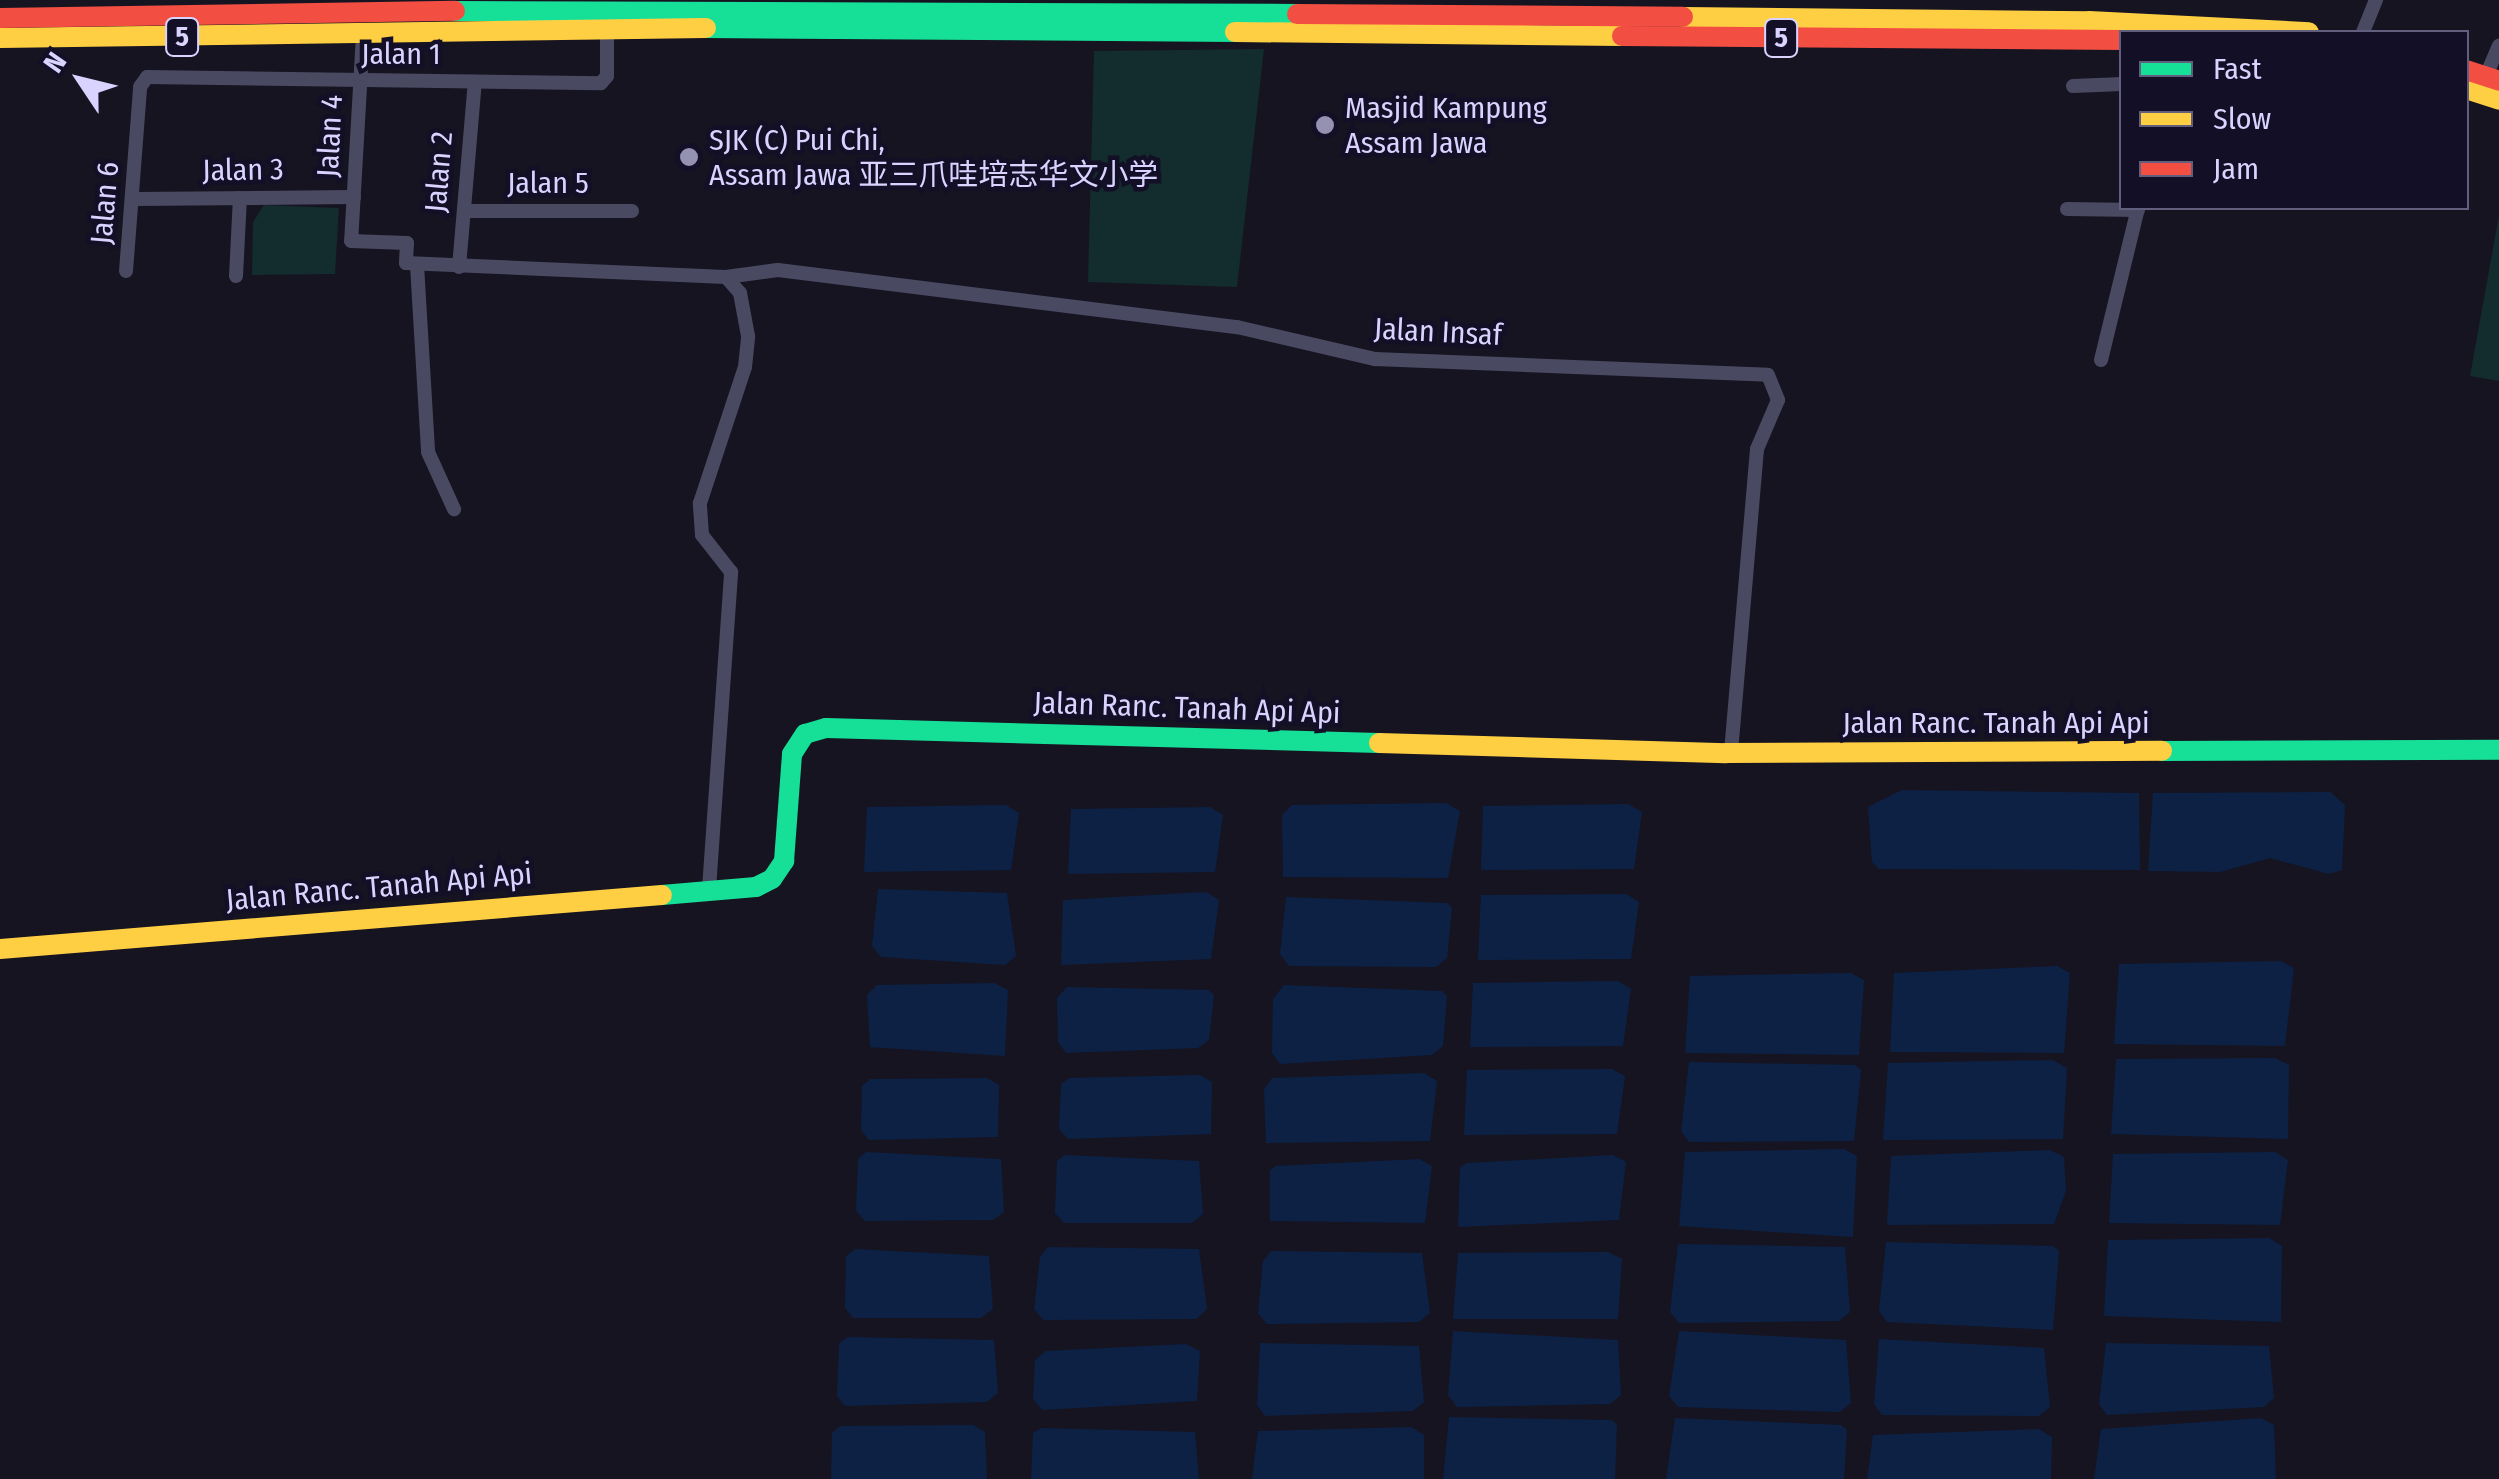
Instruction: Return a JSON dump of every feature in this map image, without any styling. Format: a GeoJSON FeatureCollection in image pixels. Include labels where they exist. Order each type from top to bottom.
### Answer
{"type":"FeatureCollection","features":[{"type":"Feature","properties":{"kind":"main road"},"geometry":{"type":"LineString","coordinates":[[932,0],[976,13]]}},
{"type":"Feature","properties":{"kind":"main road","name":"5"},"geometry":{"type":"LineString","coordinates":[[0,18],[312,6],[761,5],[893,18],[2119,40]]}},
{"type":"Feature","properties":{"kind":"main road","name":"5"},"geometry":{"type":"LineString","coordinates":[[893,18],[976,13],[1526,9],[2090,10],[2179,28],[2244,30]]}},
{"type":"Feature","properties":{"kind":"main road","name":"5"},"geometry":{"type":"LineString","coordinates":[[0,38],[363,35],[606,28],[852,14]]}},
{"type":"Feature","properties":{"kind":"main road"},"geometry":{"type":"LineString","coordinates":[[2469,91],[2499,100]]}},
{"type":"Feature","properties":{"kind":"main road","name":"Jalan Ranc. Tanah Api Api"},"geometry":{"type":"LineString","coordinates":[[0,949],[756,887],[779,872],[792,754],[805,734],[826,728],[1731,752],[2499,750]]}},
{"type":"Feature","properties":{"kind":"street"},"geometry":{"type":"LineString","coordinates":[[2364,30],[2376,0]]}},
{"type":"Feature","properties":{"kind":"street","name":"Jalan 1"},"geometry":{"type":"LineString","coordinates":[[144,79],[601,83],[607,76],[606,28]]}},
{"type":"Feature","properties":{"kind":"street","name":"Jalan 4"},"geometry":{"type":"LineString","coordinates":[[363,35],[350,240],[407,244],[406,263],[417,265]]}},
{"type":"Feature","properties":{"kind":"street"},"geometry":{"type":"LineString","coordinates":[[2484,76],[2499,46]]}},
{"type":"Feature","properties":{"kind":"street","name":"Jalan 6"},"geometry":{"type":"LineString","coordinates":[[126,271],[144,79]]}},
{"type":"Feature","properties":{"kind":"street","name":"Jalan 2"},"geometry":{"type":"LineString","coordinates":[[459,267],[475,82]]}},
{"type":"Feature","properties":{"kind":"street"},"geometry":{"type":"LineString","coordinates":[[2073,86],[2119,84]]}},
{"type":"Feature","properties":{"kind":"street","name":"Jalan 3"},"geometry":{"type":"LineString","coordinates":[[134,199],[354,197]]}},
{"type":"Feature","properties":{"kind":"street"},"geometry":{"type":"LineString","coordinates":[[236,276],[240,198]]}},
{"type":"Feature","properties":{"kind":"street"},"geometry":{"type":"LineString","coordinates":[[2067,209],[2119,209]]}},
{"type":"Feature","properties":{"kind":"street","name":"Jalan 5"},"geometry":{"type":"LineString","coordinates":[[464,210],[632,211]]}},
{"type":"Feature","properties":{"kind":"street"},"geometry":{"type":"LineString","coordinates":[[2101,360],[2138,210]]}},
{"type":"Feature","properties":{"kind":"street"},"geometry":{"type":"LineString","coordinates":[[454,510],[428,452],[417,265],[726,276],[740,293],[748,336],[745,367],[700,503],[702,535],[731,572],[709,889]]}},
{"type":"Feature","properties":{"kind":"street","name":"Jalan Insaf"},"geometry":{"type":"LineString","coordinates":[[726,276],[778,270],[1100,309],[1236,328],[1376,359],[1768,375],[1778,400],[1757,449],[1731,752]]}},
{"type":"Feature","properties":{"kind":"green space"},"geometry":{"type":"Polygon","coordinates":[[[1264,49],[1237,287],[1088,282],[1094,51],[1264,49]]]}},
{"type":"Feature","properties":{"kind":"green space"},"geometry":{"type":"Polygon","coordinates":[[[264,205],[339,208],[335,274],[252,275],[253,222],[264,205]]]}},
{"type":"Feature","properties":{"kind":"green space"},"geometry":{"type":"Polygon","coordinates":[[[2499,215],[2499,381],[2470,376],[2499,215]]]}},
{"type":"Feature","properties":{"kind":"water"},"geometry":{"type":"Polygon","coordinates":[[[1902,790],[2139,793],[2140,870],[1879,869],[1872,862],[1868,807],[1902,790]]]}},
{"type":"Feature","properties":{"kind":"water"},"geometry":{"type":"Polygon","coordinates":[[[2330,792],[2345,805],[2342,870],[2329,874],[2270,858],[2220,872],[2148,871],[2153,793],[2330,792]]]}},
{"type":"Feature","properties":{"kind":"water"},"geometry":{"type":"Polygon","coordinates":[[[1446,803],[1460,811],[1448,878],[1283,877],[1282,815],[1292,805],[1446,803]]]}},
{"type":"Feature","properties":{"kind":"water"},"geometry":{"type":"Polygon","coordinates":[[[1628,804],[1642,812],[1634,869],[1481,870],[1483,806],[1628,804]]]}},
{"type":"Feature","properties":{"kind":"water"},"geometry":{"type":"Polygon","coordinates":[[[1006,805],[1019,813],[1011,870],[864,872],[867,807],[1006,805]]]}},
{"type":"Feature","properties":{"kind":"water"},"geometry":{"type":"Polygon","coordinates":[[[1210,807],[1223,815],[1215,872],[1068,874],[1071,809],[1210,807]]]}},
{"type":"Feature","properties":{"kind":"water"},"geometry":{"type":"Polygon","coordinates":[[[878,889],[1007,893],[1016,956],[1005,965],[881,957],[872,946],[878,889]]]}},
{"type":"Feature","properties":{"kind":"water"},"geometry":{"type":"Polygon","coordinates":[[[1206,892],[1219,900],[1211,959],[1061,965],[1063,900],[1206,892]]]}},
{"type":"Feature","properties":{"kind":"water"},"geometry":{"type":"Polygon","coordinates":[[[1626,894],[1639,902],[1631,959],[1478,960],[1481,895],[1626,894]]]}},
{"type":"Feature","properties":{"kind":"water"},"geometry":{"type":"Polygon","coordinates":[[[1286,897],[1447,903],[1452,908],[1447,958],[1436,967],[1289,966],[1280,954],[1286,897]]]}},
{"type":"Feature","properties":{"kind":"water"},"geometry":{"type":"Polygon","coordinates":[[[2281,961],[2294,968],[2285,1046],[2114,1044],[2119,964],[2281,961]]]}},
{"type":"Feature","properties":{"kind":"water"},"geometry":{"type":"Polygon","coordinates":[[[2057,966],[2070,973],[2064,1053],[1890,1052],[1894,973],[2057,966]]]}},
{"type":"Feature","properties":{"kind":"water"},"geometry":{"type":"Polygon","coordinates":[[[1851,973],[1864,980],[1859,1055],[1685,1053],[1690,976],[1851,973]]]}},
{"type":"Feature","properties":{"kind":"water"},"geometry":{"type":"Polygon","coordinates":[[[1618,981],[1631,989],[1623,1046],[1470,1047],[1473,983],[1618,981]]]}},
{"type":"Feature","properties":{"kind":"water"},"geometry":{"type":"Polygon","coordinates":[[[994,983],[1008,990],[1005,1056],[870,1047],[867,995],[877,985],[994,983]]]}},
{"type":"Feature","properties":{"kind":"water"},"geometry":{"type":"Polygon","coordinates":[[[1284,985],[1442,991],[1447,996],[1443,1046],[1432,1055],[1280,1064],[1272,1053],[1273,999],[1284,985]]]}},
{"type":"Feature","properties":{"kind":"water"},"geometry":{"type":"Polygon","coordinates":[[[1067,987],[1209,990],[1214,995],[1209,1040],[1198,1048],[1066,1053],[1058,1042],[1057,998],[1067,987]]]}},
{"type":"Feature","properties":{"kind":"water"},"geometry":{"type":"Polygon","coordinates":[[[2275,1058],[2289,1065],[2288,1139],[2111,1134],[2116,1059],[2275,1058]]]}},
{"type":"Feature","properties":{"kind":"water"},"geometry":{"type":"Polygon","coordinates":[[[2053,1060],[2067,1068],[2063,1139],[1883,1140],[1888,1063],[2053,1060]]]}},
{"type":"Feature","properties":{"kind":"water"},"geometry":{"type":"Polygon","coordinates":[[[1689,1062],[1855,1065],[1861,1070],[1854,1141],[1689,1142],[1681,1131],[1689,1062]]]}},
{"type":"Feature","properties":{"kind":"water"},"geometry":{"type":"Polygon","coordinates":[[[1612,1069],[1625,1076],[1617,1134],[1464,1135],[1467,1070],[1612,1069]]]}},
{"type":"Feature","properties":{"kind":"water"},"geometry":{"type":"Polygon","coordinates":[[[1424,1073],[1437,1081],[1430,1141],[1266,1143],[1264,1089],[1272,1078],[1424,1073]]]}},
{"type":"Feature","properties":{"kind":"water"},"geometry":{"type":"Polygon","coordinates":[[[1200,1075],[1212,1082],[1211,1134],[1068,1139],[1059,1129],[1061,1084],[1069,1078],[1200,1075]]]}},
{"type":"Feature","properties":{"kind":"water"},"geometry":{"type":"Polygon","coordinates":[[[987,1078],[999,1085],[998,1137],[869,1140],[861,1130],[862,1086],[870,1079],[987,1078]]]}},
{"type":"Feature","properties":{"kind":"water"},"geometry":{"type":"Polygon","coordinates":[[[1844,1149],[1857,1156],[1853,1237],[1679,1226],[1685,1152],[1844,1149]]]}},
{"type":"Feature","properties":{"kind":"water"},"geometry":{"type":"Polygon","coordinates":[[[2050,1150],[2064,1157],[2066,1191],[2054,1224],[1887,1225],[1891,1156],[2050,1150]]]}},
{"type":"Feature","properties":{"kind":"water"},"geometry":{"type":"Polygon","coordinates":[[[866,1152],[1001,1159],[1004,1212],[993,1220],[865,1221],[856,1211],[858,1159],[866,1152]]]}},
{"type":"Feature","properties":{"kind":"water"},"geometry":{"type":"Polygon","coordinates":[[[2275,1152],[2288,1160],[2280,1225],[2109,1223],[2113,1154],[2275,1152]]]}},
{"type":"Feature","properties":{"kind":"water"},"geometry":{"type":"Polygon","coordinates":[[[1065,1155],[1199,1161],[1203,1214],[1192,1223],[1064,1223],[1055,1213],[1057,1161],[1065,1155]]]}},
{"type":"Feature","properties":{"kind":"water"},"geometry":{"type":"Polygon","coordinates":[[[1613,1155],[1626,1162],[1619,1220],[1458,1227],[1460,1167],[1467,1163],[1613,1155]]]}},
{"type":"Feature","properties":{"kind":"water"},"geometry":{"type":"Polygon","coordinates":[[[1419,1159],[1432,1166],[1425,1223],[1270,1221],[1270,1170],[1276,1166],[1419,1159]]]}},
{"type":"Feature","properties":{"kind":"water"},"geometry":{"type":"Polygon","coordinates":[[[2269,1238],[2282,1246],[2281,1322],[2104,1316],[2108,1240],[2269,1238]]]}},
{"type":"Feature","properties":{"kind":"water"},"geometry":{"type":"Polygon","coordinates":[[[1886,1242],[2053,1246],[2059,1251],[2053,1330],[1887,1322],[1879,1311],[1886,1242]]]}},
{"type":"Feature","properties":{"kind":"water"},"geometry":{"type":"Polygon","coordinates":[[[1678,1244],[1845,1247],[1850,1312],[1839,1321],[1679,1323],[1670,1312],[1678,1244]]]}},
{"type":"Feature","properties":{"kind":"water"},"geometry":{"type":"Polygon","coordinates":[[[1048,1247],[1199,1249],[1207,1309],[1196,1319],[1043,1320],[1034,1309],[1040,1257],[1048,1247]]]}},
{"type":"Feature","properties":{"kind":"water"},"geometry":{"type":"Polygon","coordinates":[[[855,1249],[989,1256],[993,1309],[981,1318],[853,1318],[845,1308],[846,1256],[855,1249]]]}},
{"type":"Feature","properties":{"kind":"water"},"geometry":{"type":"Polygon","coordinates":[[[1271,1251],[1422,1253],[1430,1313],[1419,1322],[1267,1324],[1258,1313],[1263,1261],[1271,1251]]]}},
{"type":"Feature","properties":{"kind":"water"},"geometry":{"type":"Polygon","coordinates":[[[1608,1252],[1622,1259],[1618,1319],[1453,1319],[1458,1253],[1608,1252]]]}},
{"type":"Feature","properties":{"kind":"water"},"geometry":{"type":"Polygon","coordinates":[[[1453,1331],[1618,1340],[1621,1395],[1610,1404],[1457,1407],[1448,1395],[1453,1331]]]}},
{"type":"Feature","properties":{"kind":"water"},"geometry":{"type":"Polygon","coordinates":[[[1679,1331],[1846,1340],[1851,1403],[1840,1412],[1678,1407],[1669,1396],[1679,1331]]]}},
{"type":"Feature","properties":{"kind":"water"},"geometry":{"type":"Polygon","coordinates":[[[847,1337],[994,1340],[998,1393],[987,1402],[845,1406],[837,1396],[839,1344],[847,1337]]]}},
{"type":"Feature","properties":{"kind":"water"},"geometry":{"type":"Polygon","coordinates":[[[1879,1339],[2044,1348],[2050,1407],[2039,1416],[1882,1415],[1874,1404],[1879,1339]]]}},
{"type":"Feature","properties":{"kind":"water"},"geometry":{"type":"Polygon","coordinates":[[[1260,1343],[1419,1346],[1424,1402],[1413,1411],[1265,1416],[1257,1405],[1260,1343]]]}},
{"type":"Feature","properties":{"kind":"water"},"geometry":{"type":"Polygon","coordinates":[[[2106,1343],[2269,1346],[2274,1398],[2264,1407],[2107,1415],[2099,1404],[2106,1343]]]}},
{"type":"Feature","properties":{"kind":"water"},"geometry":{"type":"Polygon","coordinates":[[[1186,1344],[1200,1351],[1197,1401],[1042,1410],[1033,1399],[1035,1360],[1046,1351],[1186,1344]]]}},
{"type":"Feature","properties":{"kind":"water"},"geometry":{"type":"Polygon","coordinates":[[[1449,1417],[1611,1420],[1617,1424],[1615,1479],[1443,1479],[1449,1417]]]}},
{"type":"Feature","properties":{"kind":"water"},"geometry":{"type":"Polygon","coordinates":[[[1675,1418],[1841,1425],[1847,1430],[1844,1479],[1666,1479],[1675,1418]]]}},
{"type":"Feature","properties":{"kind":"water"},"geometry":{"type":"Polygon","coordinates":[[[2261,1418],[2274,1425],[2276,1479],[2094,1479],[2101,1429],[2261,1418]]]}},
{"type":"Feature","properties":{"kind":"water"},"geometry":{"type":"Polygon","coordinates":[[[973,1425],[985,1432],[987,1479],[831,1479],[832,1433],[840,1426],[973,1425]]]}},
{"type":"Feature","properties":{"kind":"water"},"geometry":{"type":"Polygon","coordinates":[[[1411,1427],[1424,1435],[1424,1479],[1252,1479],[1258,1431],[1411,1427]]]}},
{"type":"Feature","properties":{"kind":"water"},"geometry":{"type":"Polygon","coordinates":[[[1041,1428],[1195,1432],[1199,1479],[1031,1479],[1033,1433],[1041,1428]]]}},
{"type":"Feature","properties":{"kind":"water"},"geometry":{"type":"Polygon","coordinates":[[[2039,1429],[2052,1437],[2051,1479],[1867,1479],[1873,1435],[2039,1429]]]}},
{"type":"Feature","properties":{"kind":"traffic: fast"},"geometry":{"type":"LineString","coordinates":[[455,11],[1297,14]]}},
{"type":"Feature","properties":{"kind":"traffic: fast"},"geometry":{"type":"LineString","coordinates":[[706,28],[1235,32]]}},
{"type":"Feature","properties":{"kind":"traffic: fast"},"geometry":{"type":"LineString","coordinates":[[662,895],[756,887],[772,879],[784,861],[792,754],[805,734],[826,728],[1379,743]]}},
{"type":"Feature","properties":{"kind":"traffic: fast"},"geometry":{"type":"LineString","coordinates":[[2162,751],[2499,750]]}},
{"type":"Feature","properties":{"kind":"traffic: slow"},"geometry":{"type":"LineString","coordinates":[[1683,17],[2089,21],[2269,30]]}},
{"type":"Feature","properties":{"kind":"traffic: slow"},"geometry":{"type":"LineString","coordinates":[[0,38],[706,28]]}},
{"type":"Feature","properties":{"kind":"traffic: slow"},"geometry":{"type":"LineString","coordinates":[[1235,32],[1622,36]]}},
{"type":"Feature","properties":{"kind":"traffic: slow"},"geometry":{"type":"LineString","coordinates":[[2469,90],[2499,100]]}},
{"type":"Feature","properties":{"kind":"traffic: slow"},"geometry":{"type":"LineString","coordinates":[[1379,743],[1726,753],[2162,751]]}},
{"type":"Feature","properties":{"kind":"traffic: slow"},"geometry":{"type":"LineString","coordinates":[[0,949],[662,895]]}},
{"type":"Feature","properties":{"kind":"traffic: jam"},"geometry":{"type":"LineString","coordinates":[[0,18],[455,11]]}},
{"type":"Feature","properties":{"kind":"traffic: jam"},"geometry":{"type":"LineString","coordinates":[[1297,14],[1683,17]]}},
{"type":"Feature","properties":{"kind":"traffic: jam"},"geometry":{"type":"LineString","coordinates":[[1622,36],[2119,40]]}},
{"type":"Feature","properties":{"kind":"traffic: jam"},"geometry":{"type":"LineString","coordinates":[[2469,71],[2499,81]]}},
{"type":"Feature","properties":{"kind":"place","name":"Masjid Kampung Assam Jawa"},"geometry":{"type":"Point","coordinates":[1325,125]}},
{"type":"Feature","properties":{"kind":"place","name":"SJK (C) Pui Chi, Assam Jawa 亚三爪哇培志华文小学"},"geometry":{"type":"Point","coordinates":[689,157]}}]}
